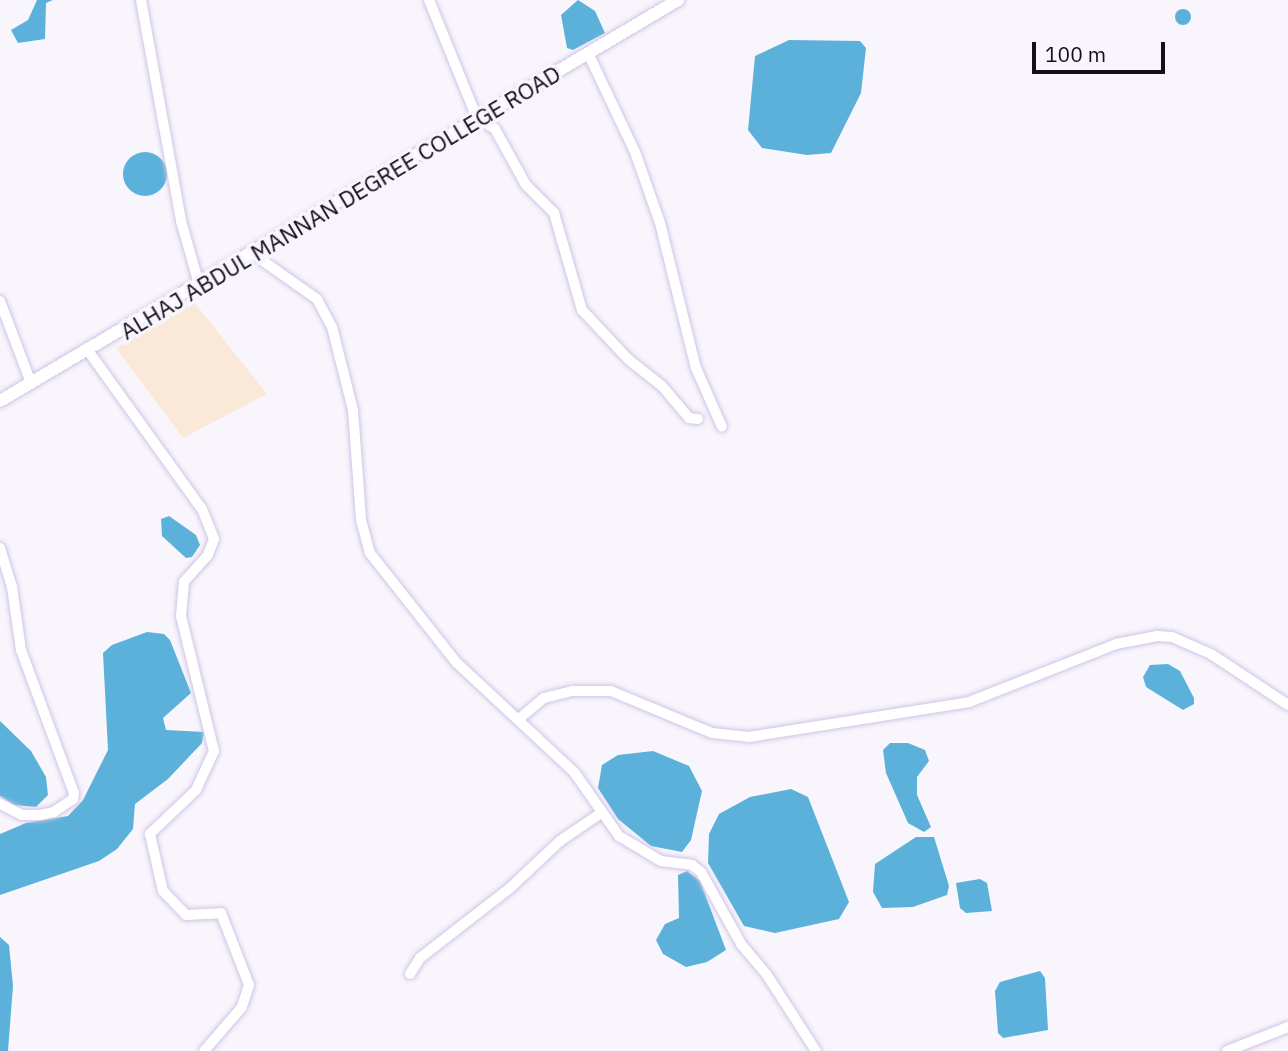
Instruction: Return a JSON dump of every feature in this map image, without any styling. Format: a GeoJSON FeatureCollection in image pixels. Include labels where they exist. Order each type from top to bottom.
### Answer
{"type":"FeatureCollection","features":[{"type":"Feature","properties":{"kind":"street"},"geometry":{"type":"LineString","coordinates":[[141,0],[181,221],[199,284]]}},
{"type":"Feature","properties":{"kind":"street"},"geometry":{"type":"LineString","coordinates":[[429,0],[477,118],[495,129],[526,185],[554,213],[582,310],[628,359],[663,386],[689,418],[698,419]]}},
{"type":"Feature","properties":{"kind":"street","name":"ALHAJ ABDUL MANNAN DEGREE COLLEGE ROAD"},"geometry":{"type":"LineString","coordinates":[[0,401],[89,352],[678,0]]}},
{"type":"Feature","properties":{"kind":"street"},"geometry":{"type":"LineString","coordinates":[[588,53],[635,152],[660,223],[691,351],[722,427]]}},
{"type":"Feature","properties":{"kind":"street"},"geometry":{"type":"LineString","coordinates":[[253,254],[317,299],[332,327],[353,410],[361,520],[370,553],[449,655],[506,711],[520,718],[574,772],[619,836],[652,856],[692,865],[701,872],[741,944],[767,975],[816,1051]]}},
{"type":"Feature","properties":{"kind":"street"},"geometry":{"type":"LineString","coordinates":[[0,301],[31,383]]}},
{"type":"Feature","properties":{"kind":"street"},"geometry":{"type":"LineString","coordinates":[[89,352],[202,509],[214,539],[208,555],[184,582],[181,616],[215,751],[196,790],[150,834],[163,891],[186,915],[221,913],[249,985],[242,1007],[204,1051]]}},
{"type":"Feature","properties":{"kind":"street"},"geometry":{"type":"LineString","coordinates":[[0,548],[21,650],[74,793],[73,799],[54,812],[40,815],[22,815],[0,804]]}},
{"type":"Feature","properties":{"kind":"street"},"geometry":{"type":"LineString","coordinates":[[520,718],[544,698],[573,691],[611,691],[712,733],[768,735],[969,702],[1116,644],[1157,636],[1172,637],[1212,654],[1288,705]]}},
{"type":"Feature","properties":{"kind":"street"},"geometry":{"type":"LineString","coordinates":[[410,974],[421,958],[601,813]]}},
{"type":"Feature","properties":{"kind":"street"},"geometry":{"type":"LineString","coordinates":[[1227,1051],[1288,1027]]}},
{"type":"Feature","properties":{"kind":"shaded area"},"geometry":{"type":"Polygon","coordinates":[[[194,302],[267,394],[183,438],[116,348],[194,302]]]}},
{"type":"Feature","properties":{"kind":"water"},"geometry":{"type":"Polygon","coordinates":[[[37,0],[53,0],[46,3],[45,39],[18,43],[11,30],[28,20],[37,0]]]}},
{"type":"Feature","properties":{"kind":"water"},"geometry":{"type":"Polygon","coordinates":[[[578,0],[595,11],[605,33],[573,50],[567,48],[561,15],[578,0]]]}},
{"type":"Feature","properties":{"kind":"water"},"geometry":{"type":"Polygon","coordinates":[[[1183,9],[1189,11],[1189,23],[1183,25],[1177,23],[1175,17],[1177,11],[1183,9]]]}},
{"type":"Feature","properties":{"kind":"water"},"geometry":{"type":"Polygon","coordinates":[[[789,40],[860,41],[866,48],[861,93],[831,153],[807,155],[762,148],[748,130],[755,56],[789,40]]]}},
{"type":"Feature","properties":{"kind":"water"},"geometry":{"type":"Polygon","coordinates":[[[145,152],[160,159],[167,174],[160,189],[145,196],[130,189],[123,174],[130,159],[145,152]]]}},
{"type":"Feature","properties":{"kind":"water"},"geometry":{"type":"Polygon","coordinates":[[[169,516],[196,535],[200,545],[192,557],[186,558],[162,536],[161,519],[169,516]]]}},
{"type":"Feature","properties":{"kind":"water"},"geometry":{"type":"Polygon","coordinates":[[[147,632],[164,634],[170,640],[191,693],[163,718],[166,730],[204,732],[202,743],[168,779],[135,804],[133,829],[117,849],[99,861],[0,895],[0,834],[26,823],[68,816],[83,800],[108,750],[103,653],[112,645],[147,632]]]}},
{"type":"Feature","properties":{"kind":"water"},"geometry":{"type":"Polygon","coordinates":[[[1168,664],[1180,671],[1194,698],[1194,704],[1183,710],[1146,687],[1143,677],[1150,665],[1168,664]]]}},
{"type":"Feature","properties":{"kind":"water"},"geometry":{"type":"Polygon","coordinates":[[[0,721],[31,751],[46,777],[48,795],[36,807],[14,805],[0,796],[0,721]]]}},
{"type":"Feature","properties":{"kind":"water"},"geometry":{"type":"Polygon","coordinates":[[[890,743],[908,743],[925,750],[929,761],[917,777],[917,795],[931,827],[924,832],[908,823],[886,773],[883,750],[890,743]]]}},
{"type":"Feature","properties":{"kind":"water"},"geometry":{"type":"Polygon","coordinates":[[[653,751],[689,766],[702,791],[691,840],[682,852],[651,846],[618,819],[598,788],[602,765],[618,755],[653,751]]]}},
{"type":"Feature","properties":{"kind":"water"},"geometry":{"type":"Polygon","coordinates":[[[791,789],[808,797],[849,902],[839,919],[775,933],[744,926],[708,863],[709,834],[719,814],[750,797],[791,789]]]}},
{"type":"Feature","properties":{"kind":"water"},"geometry":{"type":"Polygon","coordinates":[[[916,837],[934,837],[949,886],[947,895],[913,907],[882,908],[873,892],[875,864],[916,837]]]}},
{"type":"Feature","properties":{"kind":"water"},"geometry":{"type":"Polygon","coordinates":[[[687,871],[700,881],[726,950],[707,962],[686,967],[663,954],[656,940],[665,924],[679,918],[678,875],[687,871]]]}},
{"type":"Feature","properties":{"kind":"water"},"geometry":{"type":"Polygon","coordinates":[[[980,879],[987,883],[992,911],[966,913],[960,908],[956,883],[980,879]]]}},
{"type":"Feature","properties":{"kind":"water"},"geometry":{"type":"Polygon","coordinates":[[[0,937],[9,945],[13,986],[8,1051],[0,1051],[0,937]]]}},
{"type":"Feature","properties":{"kind":"water"},"geometry":{"type":"Polygon","coordinates":[[[1040,971],[1045,978],[1048,1030],[1003,1038],[998,1033],[995,991],[1000,982],[1040,971]]]}}]}
